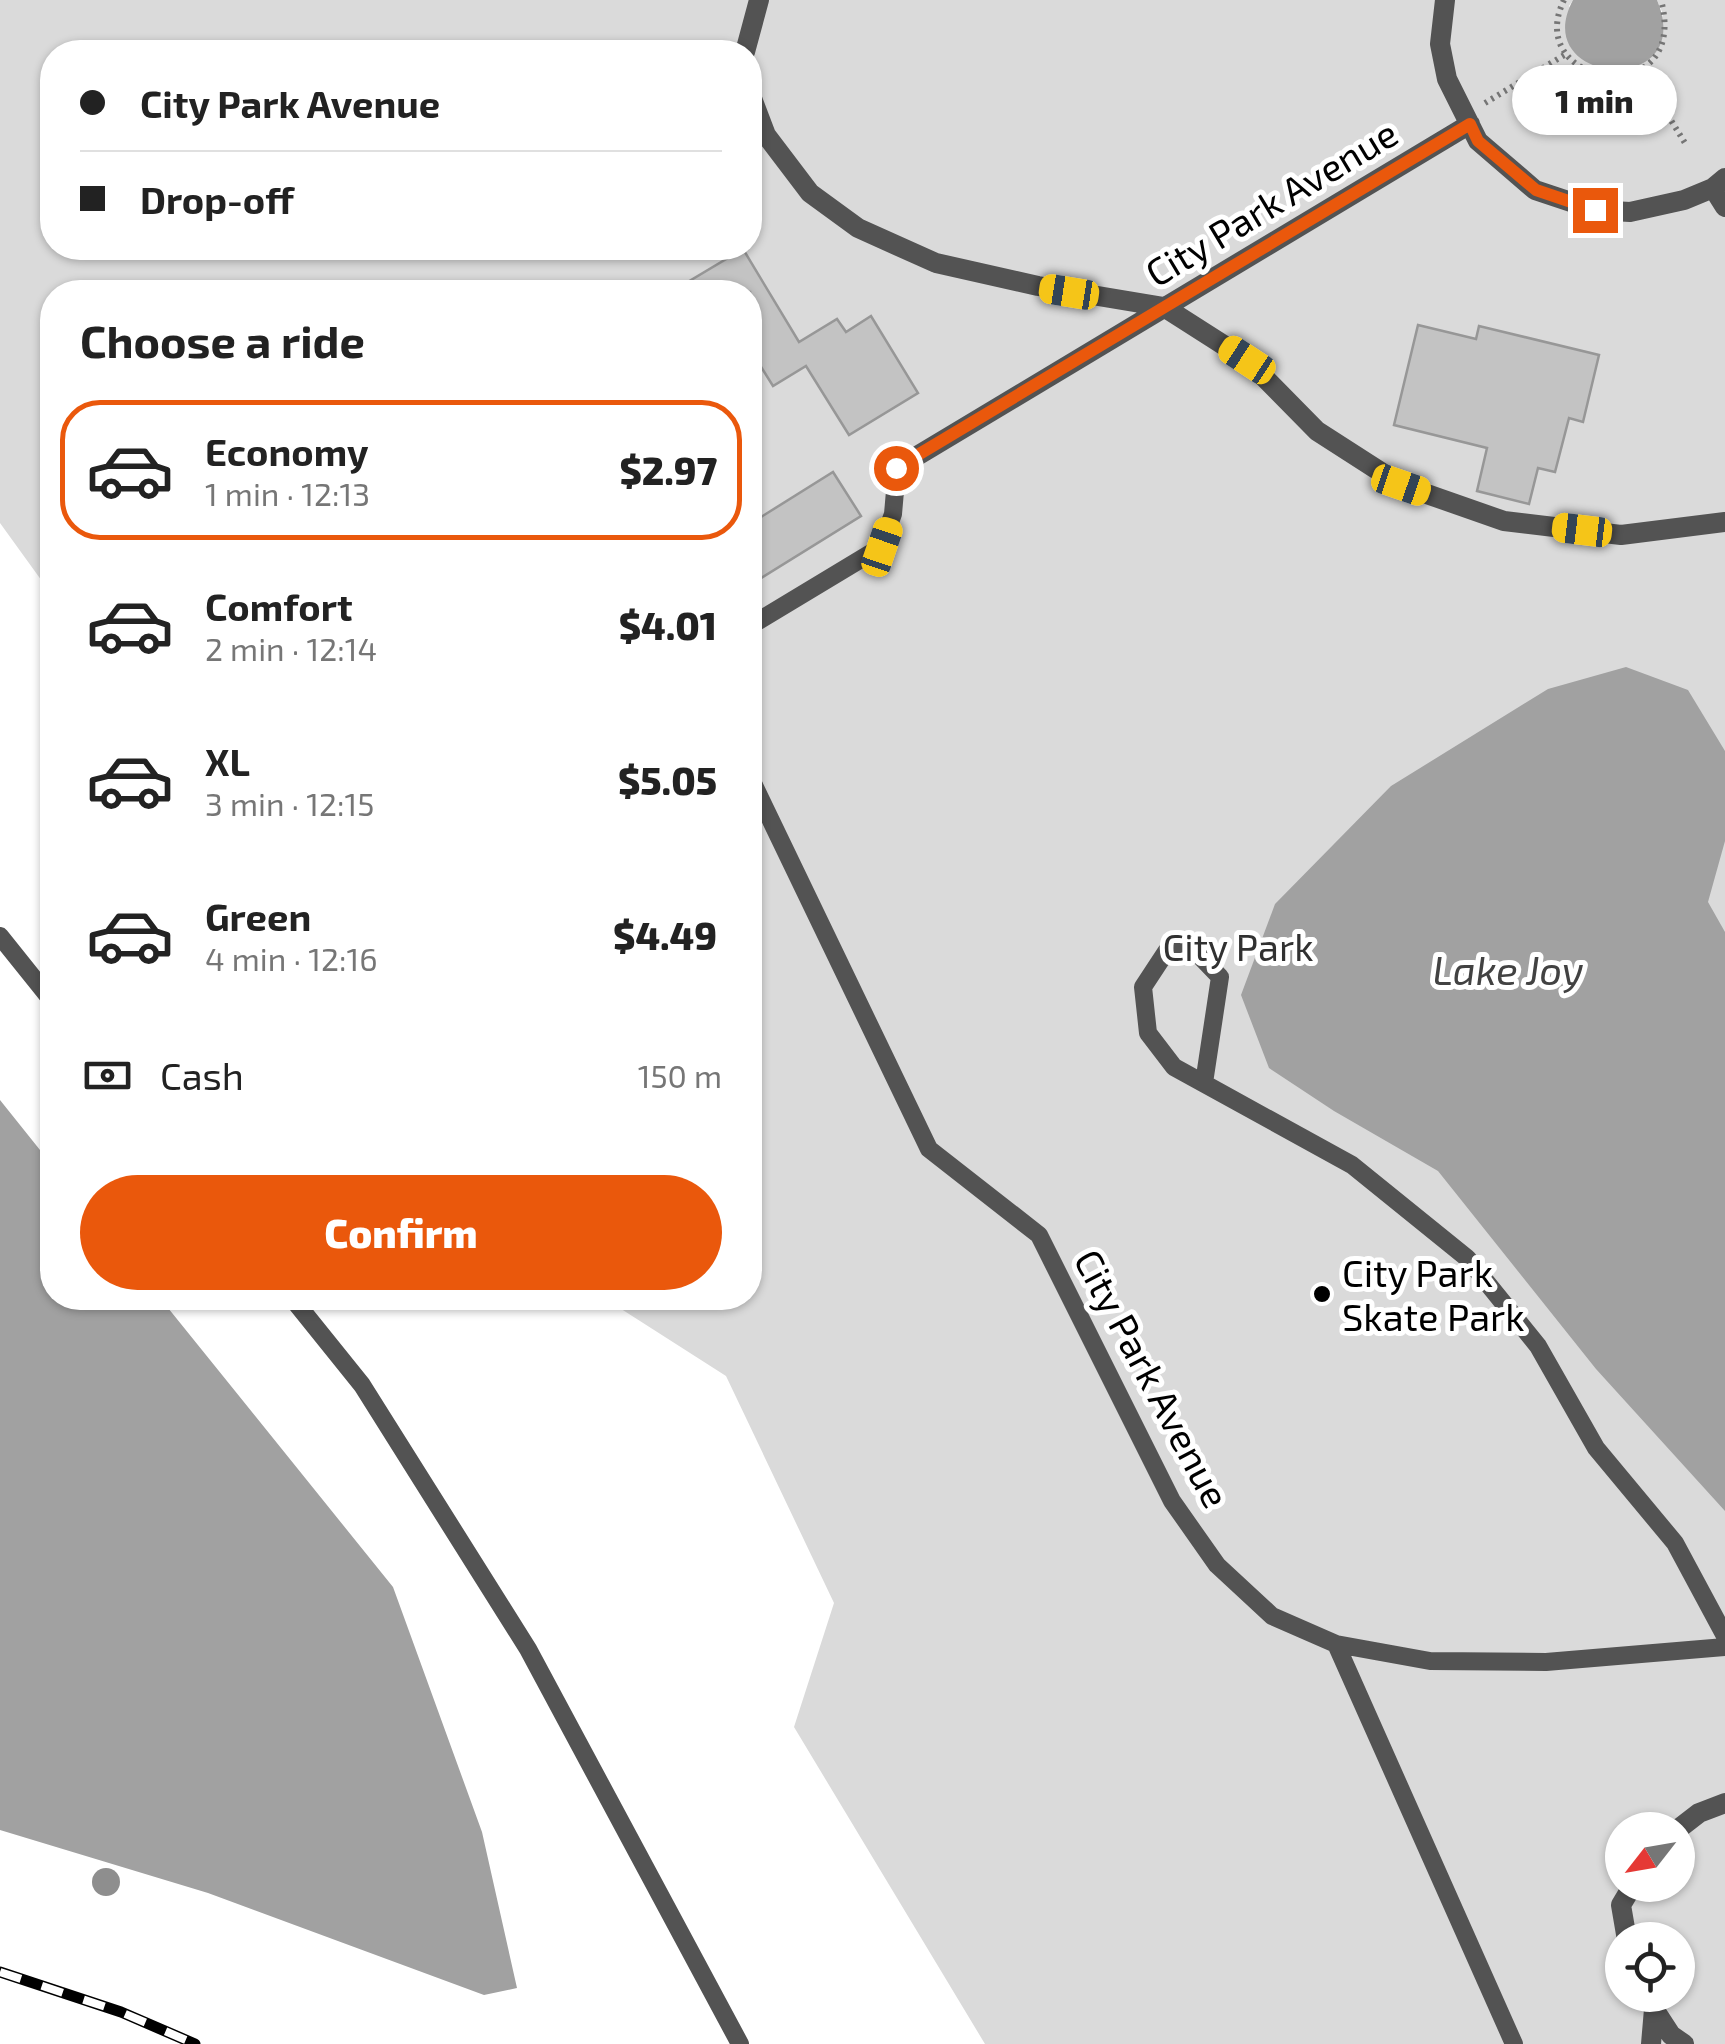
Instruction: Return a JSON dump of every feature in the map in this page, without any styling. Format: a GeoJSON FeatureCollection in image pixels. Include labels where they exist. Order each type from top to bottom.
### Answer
{"type":"FeatureCollection","features":[{"type":"Feature","properties":{"kind":"street"},"geometry":{"type":"LineString","coordinates":[[748,40],[759,0]]}},
{"type":"Feature","properties":{"kind":"street"},"geometry":{"type":"LineString","coordinates":[[1444,0],[1440,44],[1447,79],[1478,141],[1536,190],[1595,210],[1630,212],[1684,200],[1719,183],[1725,207]]}},
{"type":"Feature","properties":{"kind":"street"},"geometry":{"type":"LineString","coordinates":[[762,124],[810,193],[858,228],[936,263],[1038,286],[1164,307],[1247,360],[1317,430],[1401,485],[1504,520],[1621,535],[1725,522]]}},
{"type":"Feature","properties":{"kind":"street","name":"City Park Avenue"},"geometry":{"type":"LineString","coordinates":[[896,468],[1470,124]]}},
{"type":"Feature","properties":{"kind":"street"},"geometry":{"type":"LineString","coordinates":[[1695,1817],[1725,1802]]}},
{"type":"Feature","properties":{"kind":"street"},"geometry":{"type":"LineString","coordinates":[[1650,2012],[1651,2044]]}},
{"type":"Feature","properties":{"kind":"street"},"geometry":{"type":"LineString","coordinates":[[1657,2012],[1671,2034],[1684,2044]]}},
{"type":"Feature","properties":{"kind":"lane","name":"City Park Avenue"},"geometry":{"type":"LineString","coordinates":[[762,619],[882,547],[893,514],[896,468]]}},
{"type":"Feature","properties":{"kind":"lane","name":"City Park Avenue"},"geometry":{"type":"LineString","coordinates":[[762,802],[928,1149],[1039,1235],[1172,1501],[1218,1566],[1272,1616],[1336,1644],[1430,1662],[1546,1662],[1725,1647]]}},
{"type":"Feature","properties":{"kind":"lane"},"geometry":{"type":"LineString","coordinates":[[0,936],[40,986]]}},
{"type":"Feature","properties":{"kind":"lane"},"geometry":{"type":"LineString","coordinates":[[1204,1083],[1220,977],[1195,951],[1166,952],[1143,987],[1148,1032],[1174,1067],[1352,1165],[1467,1258],[1538,1346],[1596,1448],[1675,1543],[1725,1636]]}},
{"type":"Feature","properties":{"kind":"lane"},"geometry":{"type":"LineString","coordinates":[[302,1310],[362,1384],[528,1649],[740,2044]]}},
{"type":"Feature","properties":{"kind":"lane"},"geometry":{"type":"LineString","coordinates":[[1336,1644],[1514,2044]]}},
{"type":"Feature","properties":{"kind":"path"},"geometry":{"type":"LineString","coordinates":[[1564,0],[1557,30],[1566,54],[1604,78],[1624,78],[1640,70],[1654,56],[1666,29],[1661,0]]}},
{"type":"Feature","properties":{"kind":"path"},"geometry":{"type":"LineString","coordinates":[[1484,103],[1566,54]]}},
{"type":"Feature","properties":{"kind":"path"},"geometry":{"type":"LineString","coordinates":[[1640,70],[1685,143]]}},
{"type":"Feature","properties":{"kind":"green space","name":"City Park"},"geometry":{"type":"Polygon","coordinates":[[[0,0],[1573,0],[1569,6],[1617,72],[1638,64],[1650,52],[1663,14],[1657,0],[1725,0],[1725,2044],[985,2044],[794,1727],[834,1603],[726,1376],[623,1310],[762,1310],[762,280],[40,280],[40,578],[0,523],[0,0]]]}},
{"type":"Feature","properties":{"kind":"water"},"geometry":{"type":"Polygon","coordinates":[[[1573,0],[1657,0],[1663,32],[1655,54],[1636,66],[1613,69],[1590,64],[1572,50],[1565,29],[1573,0]]]}},
{"type":"Feature","properties":{"kind":"water","name":"Lake Joy"},"geometry":{"type":"Polygon","coordinates":[[[1626,667],[1688,690],[1725,751],[1725,841],[1708,902],[1725,932],[1725,1511],[1596,1369],[1438,1171],[1269,1068],[1241,995],[1275,904],[1391,786],[1548,689],[1626,667]]]}},
{"type":"Feature","properties":{"kind":"water"},"geometry":{"type":"Polygon","coordinates":[[[0,1100],[40,1150],[40,1310],[170,1310],[393,1587],[482,1832],[517,1988],[484,1995],[208,1893],[0,1830],[0,1100]]]}},
{"type":"Feature","properties":{"kind":"building"},"geometry":{"type":"Polygon","coordinates":[[[725,260],[750,260],[762,280],[691,280],[725,260]]]}},
{"type":"Feature","properties":{"kind":"building"},"geometry":{"type":"Polygon","coordinates":[[[762,281],[799,342],[837,319],[846,332],[871,316],[918,393],[849,435],[806,366],[773,386],[762,368],[762,281]]]}},
{"type":"Feature","properties":{"kind":"building"},"geometry":{"type":"Polygon","coordinates":[[[1418,325],[1476,339],[1479,326],[1599,355],[1583,422],[1569,418],[1555,472],[1538,468],[1529,504],[1477,491],[1487,448],[1394,425],[1418,325]]]}},
{"type":"Feature","properties":{"kind":"building"},"geometry":{"type":"Polygon","coordinates":[[[833,472],[861,516],[762,578],[762,516],[833,472]]]}},
{"type":"Feature","properties":{"kind":"railway"},"geometry":{"type":"LineString","coordinates":[[0,1972],[121,2012],[195,2044]]}},
{"type":"Feature","properties":{"kind":"place","name":"City Park Skate Park"},"geometry":{"type":"Point","coordinates":[1322,1294]}},
{"type":"Feature","properties":{"kind":"route"},"geometry":{"type":"LineString","coordinates":[[896,468],[1470,124],[1478,141],[1536,190],[1595,210]]}}]}
